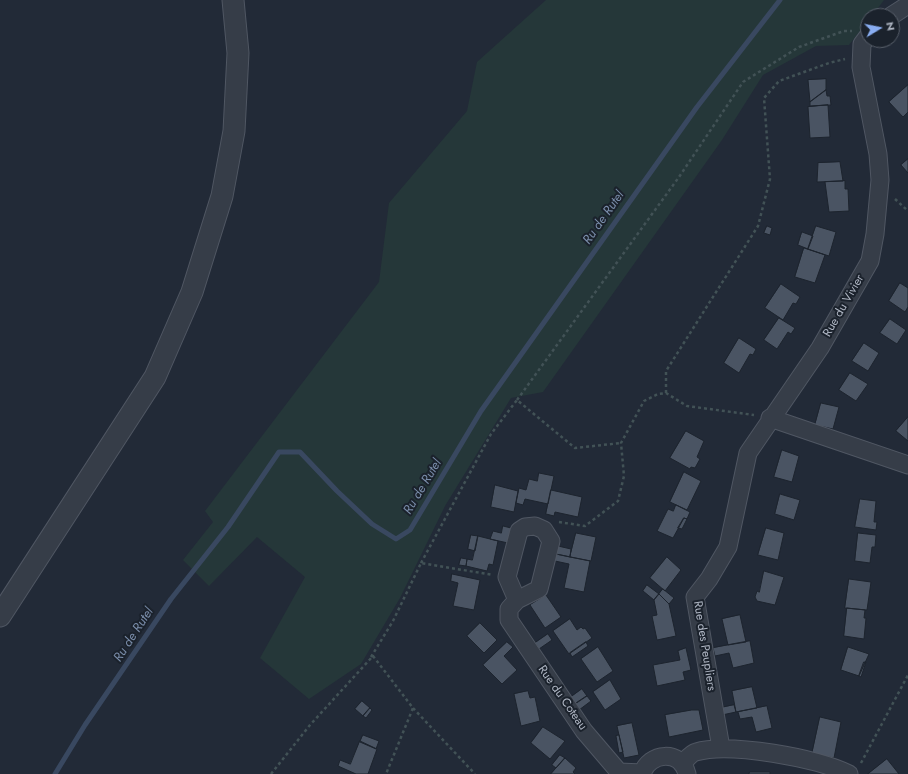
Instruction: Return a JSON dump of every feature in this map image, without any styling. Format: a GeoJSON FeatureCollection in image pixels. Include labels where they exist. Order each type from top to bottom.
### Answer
{"type":"FeatureCollection","features":[{"type":"Feature","properties":{"kind":"street"},"geometry":{"type":"LineString","coordinates":[[0,616],[155,377],[192,292],[222,196],[234,131],[238,52],[233,0]]}},
{"type":"Feature","properties":{"kind":"street","name":"Rue du Vivier"},"geometry":{"type":"LineString","coordinates":[[770,418],[820,348],[870,261],[875,234],[880,180],[878,154],[861,67],[862,48]]}},
{"type":"Feature","properties":{"kind":"street"},"geometry":{"type":"LineString","coordinates":[[770,418],[908,465]]}},
{"type":"Feature","properties":{"kind":"street","name":"Rue des Peupliers"},"geometry":{"type":"LineString","coordinates":[[720,748],[695,597],[709,579],[728,547],[748,453],[770,418]]}},
{"type":"Feature","properties":{"kind":"street"},"geometry":{"type":"LineString","coordinates":[[535,526],[544,530],[551,542],[539,589],[517,600],[507,577],[519,531],[525,527],[535,526]]}},
{"type":"Feature","properties":{"kind":"street","name":"Rue du Coteau"},"geometry":{"type":"LineString","coordinates":[[517,600],[510,609],[509,620],[584,730],[620,772],[642,774]]}},
{"type":"Feature","properties":{"kind":"street"},"geometry":{"type":"LineString","coordinates":[[642,774],[650,761],[656,757],[668,756],[684,769],[694,752],[720,748],[798,758],[854,771]]}},
{"type":"Feature","properties":{"kind":"path"},"geometry":{"type":"LineString","coordinates":[[271,774],[310,725],[371,658],[393,622],[421,563],[491,434],[679,177],[743,82],[799,47],[844,31],[860,33]]}},
{"type":"Feature","properties":{"kind":"path"},"geometry":{"type":"LineString","coordinates":[[666,393],[666,371],[758,226],[770,179],[764,98],[779,81],[829,63],[861,55]]}},
{"type":"Feature","properties":{"kind":"path"},"geometry":{"type":"LineString","coordinates":[[544,530],[560,522],[585,526],[618,501],[624,476],[621,443],[644,401],[658,394],[666,393],[688,406],[719,411],[744,412],[770,418]]}},
{"type":"Feature","properties":{"kind":"path"},"geometry":{"type":"LineString","coordinates":[[517,400],[575,448],[621,443]]}},
{"type":"Feature","properties":{"kind":"path"},"geometry":{"type":"LineString","coordinates":[[421,563],[507,577]]}},
{"type":"Feature","properties":{"kind":"path"},"geometry":{"type":"LineString","coordinates":[[371,658],[372,656],[412,708],[474,774]]}},
{"type":"Feature","properties":{"kind":"path"},"geometry":{"type":"LineString","coordinates":[[854,771],[908,675]]}},
{"type":"Feature","properties":{"kind":"path"},"geometry":{"type":"LineString","coordinates":[[386,774],[412,708]]}},
{"type":"Feature","properties":{"kind":"shaded area"},"geometry":{"type":"Polygon","coordinates":[[[546,0],[884,0],[878,8],[860,8],[860,31],[849,45],[816,46],[763,75],[722,140],[543,392],[511,398],[445,506],[400,598],[361,664],[309,699],[260,658],[305,577],[257,537],[209,586],[183,560],[213,522],[205,511],[379,282],[389,203],[467,111],[477,62],[546,0]]]}},
{"type":"Feature","properties":{"kind":"building"},"geometry":{"type":"Polygon","coordinates":[[[826,79],[826,90],[810,102],[808,80],[826,79]]]}},
{"type":"Feature","properties":{"kind":"building"},"geometry":{"type":"Polygon","coordinates":[[[908,85],[908,112],[903,117],[889,102],[908,85]]]}},
{"type":"Feature","properties":{"kind":"building"},"geometry":{"type":"Polygon","coordinates":[[[826,90],[827,96],[830,96],[831,105],[810,106],[810,102],[826,90]]]}},
{"type":"Feature","properties":{"kind":"building"},"geometry":{"type":"Polygon","coordinates":[[[828,105],[830,137],[810,138],[808,107],[828,105]]]}},
{"type":"Feature","properties":{"kind":"building"},"geometry":{"type":"Polygon","coordinates":[[[908,159],[908,173],[901,165],[908,159]]]}},
{"type":"Feature","properties":{"kind":"building"},"geometry":{"type":"Polygon","coordinates":[[[840,162],[843,181],[817,182],[818,163],[840,162]]]}},
{"type":"Feature","properties":{"kind":"building"},"geometry":{"type":"Polygon","coordinates":[[[845,181],[845,189],[848,189],[849,211],[829,212],[825,182],[845,181]]]}},
{"type":"Feature","properties":{"kind":"building"},"geometry":{"type":"Polygon","coordinates":[[[767,226],[772,228],[770,235],[764,233],[767,226]]]}},
{"type":"Feature","properties":{"kind":"building"},"geometry":{"type":"Polygon","coordinates":[[[816,226],[836,232],[829,256],[808,249],[816,226]]]}},
{"type":"Feature","properties":{"kind":"building"},"geometry":{"type":"Polygon","coordinates":[[[802,232],[813,236],[808,249],[798,245],[802,232]]]}},
{"type":"Feature","properties":{"kind":"building"},"geometry":{"type":"Polygon","coordinates":[[[804,248],[825,255],[815,283],[795,277],[804,248]]]}},
{"type":"Feature","properties":{"kind":"building"},"geometry":{"type":"Polygon","coordinates":[[[900,283],[908,288],[908,307],[905,312],[889,301],[900,283]]]}},
{"type":"Feature","properties":{"kind":"building"},"geometry":{"type":"Polygon","coordinates":[[[781,284],[800,297],[796,304],[793,303],[783,320],[765,308],[781,284]]]}},
{"type":"Feature","properties":{"kind":"building"},"geometry":{"type":"Polygon","coordinates":[[[779,318],[795,328],[791,334],[788,332],[777,349],[764,340],[779,318]]]}},
{"type":"Feature","properties":{"kind":"building"},"geometry":{"type":"Polygon","coordinates":[[[890,319],[906,330],[897,344],[880,333],[890,319]]]}},
{"type":"Feature","properties":{"kind":"building"},"geometry":{"type":"Polygon","coordinates":[[[739,338],[756,349],[753,355],[750,354],[739,373],[724,363],[739,338]]]}},
{"type":"Feature","properties":{"kind":"building"},"geometry":{"type":"Polygon","coordinates":[[[864,343],[879,353],[868,371],[852,361],[864,343]]]}},
{"type":"Feature","properties":{"kind":"building"},"geometry":{"type":"Polygon","coordinates":[[[850,373],[868,384],[856,401],[839,390],[850,373]]]}},
{"type":"Feature","properties":{"kind":"building"},"geometry":{"type":"Polygon","coordinates":[[[821,403],[839,407],[833,429],[815,425],[821,403]]]}},
{"type":"Feature","properties":{"kind":"building"},"geometry":{"type":"Polygon","coordinates":[[[908,417],[908,441],[896,431],[908,417]]]}},
{"type":"Feature","properties":{"kind":"building"},"geometry":{"type":"Polygon","coordinates":[[[686,431],[704,441],[697,457],[700,459],[695,468],[691,467],[690,469],[670,458],[686,431]]]}},
{"type":"Feature","properties":{"kind":"building"},"geometry":{"type":"Polygon","coordinates":[[[782,450],[799,456],[792,482],[774,477],[782,450]]]}},
{"type":"Feature","properties":{"kind":"building"},"geometry":{"type":"Polygon","coordinates":[[[684,472],[701,481],[687,510],[670,502],[684,472]]]}},
{"type":"Feature","properties":{"kind":"building"},"geometry":{"type":"Polygon","coordinates":[[[539,473],[554,476],[548,504],[525,499],[523,505],[516,503],[519,488],[526,490],[529,479],[537,481],[539,473]]]}},
{"type":"Feature","properties":{"kind":"building"},"geometry":{"type":"Polygon","coordinates":[[[495,485],[518,491],[514,512],[491,507],[495,485]]]}},
{"type":"Feature","properties":{"kind":"building"},"geometry":{"type":"Polygon","coordinates":[[[551,490],[582,497],[578,517],[555,512],[554,516],[546,514],[551,490]]]}},
{"type":"Feature","properties":{"kind":"building"},"geometry":{"type":"Polygon","coordinates":[[[780,494],[800,500],[794,520],[775,514],[780,494]]]}},
{"type":"Feature","properties":{"kind":"building"},"geometry":{"type":"Polygon","coordinates":[[[860,499],[876,501],[874,522],[877,522],[876,530],[855,527],[860,499]]]}},
{"type":"Feature","properties":{"kind":"building"},"geometry":{"type":"Polygon","coordinates":[[[676,505],[690,512],[687,519],[684,518],[673,538],[657,531],[668,509],[673,511],[676,505]]]}},
{"type":"Feature","properties":{"kind":"building"},"geometry":{"type":"Polygon","coordinates":[[[684,518],[687,519],[682,529],[678,528],[684,518]]]}},
{"type":"Feature","properties":{"kind":"building"},"geometry":{"type":"Polygon","coordinates":[[[503,526],[511,528],[508,543],[490,539],[493,531],[501,533],[503,526]]]}},
{"type":"Feature","properties":{"kind":"building"},"geometry":{"type":"Polygon","coordinates":[[[766,528],[784,533],[778,560],[758,555],[766,528]]]}},
{"type":"Feature","properties":{"kind":"building"},"geometry":{"type":"Polygon","coordinates":[[[576,533],[596,537],[591,561],[570,557],[576,533]]]}},
{"type":"Feature","properties":{"kind":"building"},"geometry":{"type":"Polygon","coordinates":[[[858,533],[876,535],[875,547],[872,547],[870,563],[855,561],[858,533]]]}},
{"type":"Feature","properties":{"kind":"building"},"geometry":{"type":"Polygon","coordinates":[[[471,535],[478,536],[475,551],[468,549],[471,535]]]}},
{"type":"Feature","properties":{"kind":"building"},"geometry":{"type":"Polygon","coordinates":[[[478,536],[498,541],[493,565],[489,564],[487,571],[466,566],[467,559],[472,560],[478,536]]]}},
{"type":"Feature","properties":{"kind":"building"},"geometry":{"type":"Polygon","coordinates":[[[558,546],[571,549],[570,557],[556,554],[558,546]]]}},
{"type":"Feature","properties":{"kind":"building"},"geometry":{"type":"Polygon","coordinates":[[[556,554],[590,561],[584,592],[564,588],[569,564],[555,561],[556,554]]]}},
{"type":"Feature","properties":{"kind":"building"},"geometry":{"type":"Polygon","coordinates":[[[667,557],[681,570],[665,591],[650,578],[667,557]]]}},
{"type":"Feature","properties":{"kind":"building"},"geometry":{"type":"Polygon","coordinates":[[[461,558],[467,559],[466,566],[459,565],[461,558]]]}},
{"type":"Feature","properties":{"kind":"building"},"geometry":{"type":"Polygon","coordinates":[[[764,571],[784,577],[775,605],[757,601],[755,597],[757,591],[759,592],[764,571]]]}},
{"type":"Feature","properties":{"kind":"building"},"geometry":{"type":"Polygon","coordinates":[[[452,574],[480,580],[474,610],[453,606],[458,583],[451,581],[452,574]]]}},
{"type":"Feature","properties":{"kind":"building"},"geometry":{"type":"Polygon","coordinates":[[[849,579],[871,582],[867,610],[845,608],[849,579]]]}},
{"type":"Feature","properties":{"kind":"building"},"geometry":{"type":"Polygon","coordinates":[[[647,585],[659,594],[654,600],[643,591],[647,585]]]}},
{"type":"Feature","properties":{"kind":"building"},"geometry":{"type":"Polygon","coordinates":[[[663,589],[674,598],[669,604],[659,594],[663,589]]]}},
{"type":"Feature","properties":{"kind":"building"},"geometry":{"type":"Polygon","coordinates":[[[659,594],[669,604],[676,636],[657,640],[652,616],[657,615],[654,600],[659,594]]]}},
{"type":"Feature","properties":{"kind":"building"},"geometry":{"type":"Polygon","coordinates":[[[546,595],[561,617],[545,628],[530,605],[546,595]]]}},
{"type":"Feature","properties":{"kind":"building"},"geometry":{"type":"Polygon","coordinates":[[[847,608],[865,610],[864,618],[866,618],[864,639],[844,636],[847,608]]]}},
{"type":"Feature","properties":{"kind":"building"},"geometry":{"type":"Polygon","coordinates":[[[740,615],[746,642],[728,645],[722,619],[740,615]]]}},
{"type":"Feature","properties":{"kind":"building"},"geometry":{"type":"Polygon","coordinates":[[[570,619],[577,630],[581,627],[583,629],[585,628],[592,638],[569,654],[553,631],[570,619]]]}},
{"type":"Feature","properties":{"kind":"building"},"geometry":{"type":"Polygon","coordinates":[[[480,623],[497,640],[484,653],[467,636],[480,623]]]}},
{"type":"Feature","properties":{"kind":"building"},"geometry":{"type":"Polygon","coordinates":[[[548,634],[552,640],[539,649],[535,643],[548,634]]]}},
{"type":"Feature","properties":{"kind":"building"},"geometry":{"type":"Polygon","coordinates":[[[750,641],[754,663],[733,668],[729,653],[715,656],[713,648],[750,641]]]}},
{"type":"Feature","properties":{"kind":"building"},"geometry":{"type":"Polygon","coordinates":[[[507,642],[513,647],[504,656],[517,670],[502,684],[483,665],[507,642]]]}},
{"type":"Feature","properties":{"kind":"building"},"geometry":{"type":"Polygon","coordinates":[[[586,642],[588,646],[572,657],[570,653],[586,642]]]}},
{"type":"Feature","properties":{"kind":"building"},"geometry":{"type":"Polygon","coordinates":[[[598,647],[613,671],[597,682],[581,659],[598,647]]]}},
{"type":"Feature","properties":{"kind":"building"},"geometry":{"type":"Polygon","coordinates":[[[848,647],[869,654],[859,676],[841,670],[848,647]]]}},
{"type":"Feature","properties":{"kind":"building"},"geometry":{"type":"Polygon","coordinates":[[[686,648],[691,670],[683,672],[685,680],[657,686],[653,665],[680,660],[678,651],[686,648]]]}},
{"type":"Feature","properties":{"kind":"building"},"geometry":{"type":"Polygon","coordinates":[[[864,662],[866,662],[861,677],[859,676],[864,662]]]}},
{"type":"Feature","properties":{"kind":"building"},"geometry":{"type":"Polygon","coordinates":[[[610,680],[621,699],[605,710],[593,692],[610,680]]]}},
{"type":"Feature","properties":{"kind":"building"},"geometry":{"type":"Polygon","coordinates":[[[752,687],[757,708],[736,712],[732,691],[752,687]]]}},
{"type":"Feature","properties":{"kind":"building"},"geometry":{"type":"Polygon","coordinates":[[[582,689],[587,696],[575,704],[571,697],[582,689]]]}},
{"type":"Feature","properties":{"kind":"building"},"geometry":{"type":"Polygon","coordinates":[[[528,691],[530,698],[535,697],[540,721],[521,726],[514,694],[528,691]]]}},
{"type":"Feature","properties":{"kind":"building"},"geometry":{"type":"Polygon","coordinates":[[[587,696],[591,701],[579,710],[575,704],[587,696]]]}},
{"type":"Feature","properties":{"kind":"building"},"geometry":{"type":"Polygon","coordinates":[[[362,701],[370,708],[363,716],[355,709],[362,701]]]}},
{"type":"Feature","properties":{"kind":"building"},"geometry":{"type":"Polygon","coordinates":[[[734,705],[736,712],[722,715],[720,708],[734,705]]]}},
{"type":"Feature","properties":{"kind":"building"},"geometry":{"type":"Polygon","coordinates":[[[767,706],[772,728],[756,732],[752,717],[740,719],[738,712],[767,706]]]}},
{"type":"Feature","properties":{"kind":"building"},"geometry":{"type":"Polygon","coordinates":[[[370,708],[372,710],[366,718],[363,716],[370,708]]]}},
{"type":"Feature","properties":{"kind":"building"},"geometry":{"type":"Polygon","coordinates":[[[699,710],[703,730],[669,737],[665,715],[699,710]]]}},
{"type":"Feature","properties":{"kind":"building"},"geometry":{"type":"Polygon","coordinates":[[[820,717],[841,722],[834,758],[812,754],[820,717]]]}},
{"type":"Feature","properties":{"kind":"building"},"geometry":{"type":"Polygon","coordinates":[[[632,723],[639,755],[624,758],[617,726],[632,723]]]}},
{"type":"Feature","properties":{"kind":"building"},"geometry":{"type":"Polygon","coordinates":[[[543,727],[565,741],[550,759],[531,743],[543,727]]]}},
{"type":"Feature","properties":{"kind":"building"},"geometry":{"type":"Polygon","coordinates":[[[363,735],[379,741],[376,749],[360,742],[363,735]]]}},
{"type":"Feature","properties":{"kind":"building"},"geometry":{"type":"Polygon","coordinates":[[[619,735],[623,752],[619,753],[616,736],[619,735]]]}},
{"type":"Feature","properties":{"kind":"building"},"geometry":{"type":"Polygon","coordinates":[[[360,741],[377,749],[368,774],[356,774],[338,766],[340,760],[350,764],[360,741]]]}},
{"type":"Feature","properties":{"kind":"building"},"geometry":{"type":"Polygon","coordinates":[[[560,755],[565,758],[556,768],[552,765],[560,755]]]}},
{"type":"Feature","properties":{"kind":"building"},"geometry":{"type":"Polygon","coordinates":[[[565,758],[576,768],[573,772],[575,774],[551,774],[565,758]]]}},
{"type":"Feature","properties":{"kind":"building"},"geometry":{"type":"Polygon","coordinates":[[[887,759],[899,774],[868,774],[887,759]]]}},
{"type":"Feature","properties":{"kind":"building"},"geometry":{"type":"Polygon","coordinates":[[[750,772],[770,772],[770,774],[749,774],[750,772]]]}},
{"type":"Feature","properties":{"kind":"waterway","name":"Ru de Rutel"},"geometry":{"type":"LineString","coordinates":[[55,774],[85,725],[171,599],[228,527],[279,452],[300,452],[337,491],[372,524],[396,539],[410,530],[481,411],[697,107],[780,0]]}}]}
